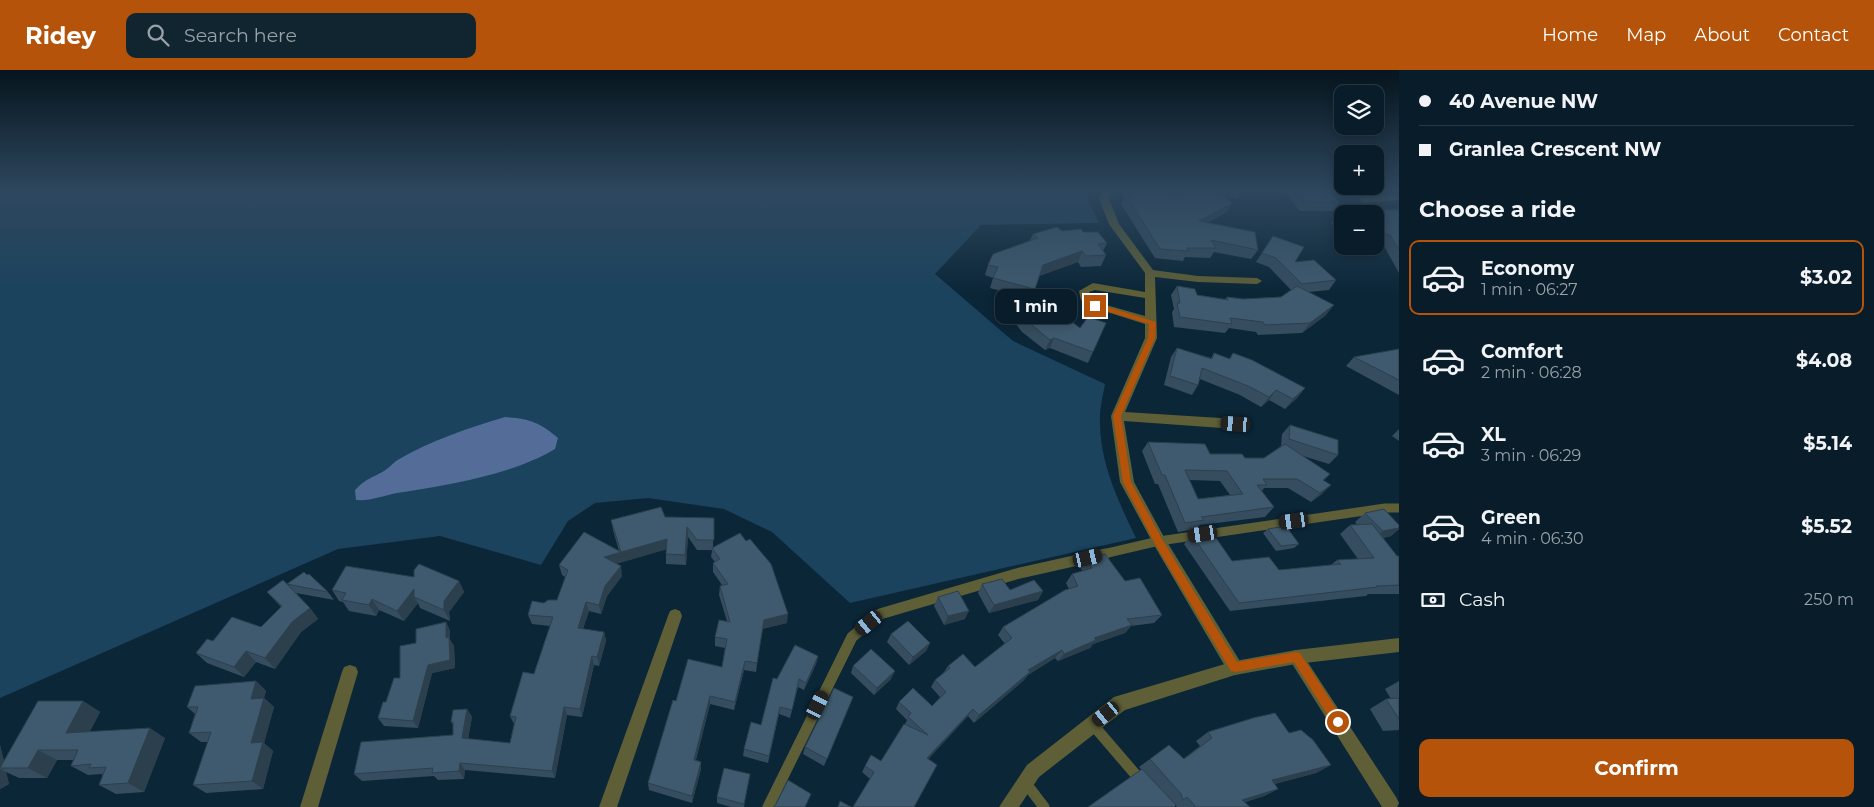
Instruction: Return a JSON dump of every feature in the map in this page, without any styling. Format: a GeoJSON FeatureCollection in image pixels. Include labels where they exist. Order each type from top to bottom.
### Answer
{"type":"FeatureCollection","features":[{"type":"Feature","properties":{"kind":"street"},"geometry":{"type":"LineString","coordinates":[[1114,224],[1150,273],[1151,338],[1117,416],[1127,482],[1159,541],[1235,668]]}},
{"type":"Feature","properties":{"kind":"street"},"geometry":{"type":"LineString","coordinates":[[1150,273],[1198,279],[1257,281]]}},
{"type":"Feature","properties":{"kind":"street"},"geometry":{"type":"LineString","coordinates":[[1151,296],[1092,286],[1084,291],[1085,298],[1095,306],[1152,322]]}},
{"type":"Feature","properties":{"kind":"street"},"geometry":{"type":"LineString","coordinates":[[1117,416],[1236,424]]}},
{"type":"Feature","properties":{"kind":"street"},"geometry":{"type":"LineString","coordinates":[[608,807],[675,616]]}},
{"type":"Feature","properties":{"kind":"street"},"geometry":{"type":"LineString","coordinates":[[1008,807],[1033,771],[1120,703],[1235,668],[1296,657],[1399,644]]}},
{"type":"Feature","properties":{"kind":"street"},"geometry":{"type":"LineString","coordinates":[[1296,657],[1390,803]]}},
{"type":"Feature","properties":{"kind":"street"},"geometry":{"type":"LineString","coordinates":[[309,807],[350,672]]}},
{"type":"Feature","properties":{"kind":"lane"},"geometry":{"type":"LineString","coordinates":[[768,807],[852,637],[880,614],[1016,574],[1159,541],[1385,508],[1399,508]]}},
{"type":"Feature","properties":{"kind":"lane"},"geometry":{"type":"LineString","coordinates":[[1093,725],[1151,792]]}},
{"type":"Feature","properties":{"kind":"lane"},"geometry":{"type":"LineString","coordinates":[[1025,782],[1044,807]]}},
{"type":"Feature","properties":{"kind":"shaded area"},"geometry":{"type":"Polygon","coordinates":[[[0,224],[1017,224],[981,225],[935,274],[1013,341],[1105,384],[1100,418],[1103,453],[1117,497],[1136,538],[850,603],[772,532],[724,509],[648,498],[595,503],[568,521],[541,565],[440,536],[338,549],[0,698],[0,224]]]}},
{"type":"Feature","properties":{"kind":"shaded area"},"geometry":{"type":"Polygon","coordinates":[[[505,417],[528,420],[545,428],[558,438],[555,449],[519,466],[479,478],[372,499],[356,500],[355,490],[359,486],[384,471],[396,461],[422,447],[449,436],[505,417]]]}},
{"type":"Feature","properties":{"kind":"building"},"geometry":{"type":"Polygon","coordinates":[[[1144,224],[1216,224],[1255,232],[1258,250],[1211,240],[1216,248],[1186,248],[1189,251],[1160,249],[1144,224]]]}},
{"type":"Feature","properties":{"kind":"building"},"geometry":{"type":"Polygon","coordinates":[[[1384,224],[1399,224],[1399,250],[1390,235],[1384,234],[1384,224]]]}},
{"type":"Feature","properties":{"kind":"building"},"geometry":{"type":"Polygon","coordinates":[[[1057,227],[1062,231],[1081,229],[1083,232],[1098,232],[1107,243],[1098,244],[1106,255],[1086,256],[1082,251],[1043,265],[1035,289],[1037,288],[1054,308],[1080,328],[1088,317],[1106,323],[1093,352],[1054,338],[1050,340],[1027,321],[1005,294],[1034,289],[993,278],[998,267],[988,265],[993,254],[1038,238],[1033,234],[1057,227]]]}},
{"type":"Feature","properties":{"kind":"building"},"geometry":{"type":"Polygon","coordinates":[[[1273,236],[1304,247],[1295,262],[1314,260],[1336,280],[1302,284],[1276,258],[1262,253],[1273,236]]]}},
{"type":"Feature","properties":{"kind":"building"},"geometry":{"type":"Polygon","coordinates":[[[1177,286],[1195,289],[1197,295],[1228,300],[1227,297],[1243,299],[1281,297],[1297,286],[1334,305],[1310,323],[1265,325],[1263,322],[1230,318],[1232,324],[1180,317],[1177,303],[1180,303],[1177,286]]]}},
{"type":"Feature","properties":{"kind":"building"},"geometry":{"type":"Polygon","coordinates":[[[1177,348],[1212,359],[1214,353],[1230,359],[1233,353],[1252,360],[1305,388],[1293,399],[1276,390],[1269,397],[1248,386],[1202,368],[1198,385],[1170,376],[1177,348]]]}},
{"type":"Feature","properties":{"kind":"building"},"geometry":{"type":"Polygon","coordinates":[[[1399,349],[1399,380],[1354,357],[1399,349]]]}},
{"type":"Feature","properties":{"kind":"building"},"geometry":{"type":"Polygon","coordinates":[[[1290,425],[1338,440],[1338,455],[1289,439],[1290,425]]]}},
{"type":"Feature","properties":{"kind":"building"},"geometry":{"type":"Polygon","coordinates":[[[1148,442],[1205,444],[1210,454],[1242,454],[1245,458],[1264,458],[1285,444],[1330,474],[1323,480],[1331,485],[1320,493],[1297,479],[1263,479],[1267,485],[1257,485],[1274,507],[1201,517],[1204,520],[1185,523],[1165,475],[1162,475],[1148,442]],[[1185,470],[1198,499],[1243,494],[1227,471],[1185,470]]]}},
{"type":"Feature","properties":{"kind":"building"},"geometry":{"type":"Polygon","coordinates":[[[661,507],[665,517],[714,518],[714,540],[697,540],[687,527],[685,555],[666,554],[667,539],[604,557],[621,566],[605,586],[599,605],[586,602],[578,628],[604,632],[597,657],[592,656],[580,709],[564,707],[552,771],[460,763],[459,771],[432,773],[433,768],[354,774],[361,742],[453,735],[453,722],[451,722],[453,710],[467,709],[462,738],[510,743],[516,717],[510,716],[523,672],[534,674],[553,617],[528,615],[532,601],[544,603],[548,600],[557,600],[568,570],[559,565],[584,532],[621,552],[611,520],[661,507]]]}},
{"type":"Feature","properties":{"kind":"building"},"geometry":{"type":"Polygon","coordinates":[[[1384,509],[1399,525],[1399,528],[1383,531],[1365,513],[1384,509]]]}},
{"type":"Feature","properties":{"kind":"building"},"geometry":{"type":"Polygon","coordinates":[[[1372,524],[1397,556],[1399,556],[1399,585],[1376,586],[1239,603],[1192,535],[1212,532],[1232,561],[1269,557],[1279,570],[1341,564],[1337,560],[1374,558],[1350,525],[1372,524]]]}},
{"type":"Feature","properties":{"kind":"building"},"geometry":{"type":"Polygon","coordinates":[[[1286,526],[1299,544],[1281,546],[1268,529],[1286,526]]]}},
{"type":"Feature","properties":{"kind":"building"},"geometry":{"type":"Polygon","coordinates":[[[740,533],[746,541],[750,539],[771,564],[788,614],[764,620],[757,663],[745,661],[735,702],[710,696],[694,760],[701,762],[692,796],[648,783],[673,700],[676,701],[688,659],[722,667],[727,639],[715,637],[719,620],[730,622],[720,586],[728,584],[713,563],[720,559],[712,548],[740,533]]]}},
{"type":"Feature","properties":{"kind":"building"},"geometry":{"type":"Polygon","coordinates":[[[1105,554],[1125,581],[1140,578],[1162,615],[1127,619],[1132,625],[1094,638],[1096,640],[1064,654],[1062,650],[1028,670],[1030,672],[979,715],[973,709],[927,758],[937,765],[914,807],[853,807],[874,772],[865,766],[871,755],[881,761],[904,724],[928,735],[908,717],[911,713],[899,702],[913,688],[932,706],[946,692],[935,680],[950,668],[948,666],[963,654],[975,667],[1012,638],[1003,627],[1065,590],[1078,586],[1072,574],[1092,568],[1086,559],[1105,554]]]}},
{"type":"Feature","properties":{"kind":"building"},"geometry":{"type":"Polygon","coordinates":[[[419,564],[459,581],[444,601],[444,610],[414,597],[414,589],[397,611],[372,599],[369,605],[342,600],[346,593],[332,590],[346,566],[414,577],[414,570],[419,564]]]}},
{"type":"Feature","properties":{"kind":"building"},"geometry":{"type":"Polygon","coordinates":[[[304,572],[307,575],[309,574],[328,592],[287,584],[304,572]]]}},
{"type":"Feature","properties":{"kind":"building"},"geometry":{"type":"Polygon","coordinates":[[[1002,579],[1010,590],[1034,580],[1043,591],[994,605],[982,584],[1002,579]]]}},
{"type":"Feature","properties":{"kind":"building"},"geometry":{"type":"Polygon","coordinates":[[[283,580],[310,608],[292,622],[265,658],[246,651],[234,667],[196,653],[207,639],[213,641],[232,617],[261,627],[282,606],[267,592],[283,580]]]}},
{"type":"Feature","properties":{"kind":"building"},"geometry":{"type":"Polygon","coordinates":[[[958,591],[969,611],[948,616],[938,597],[958,591]]]}},
{"type":"Feature","properties":{"kind":"building"},"geometry":{"type":"Polygon","coordinates":[[[908,621],[930,643],[913,657],[891,634],[908,621]]]}},
{"type":"Feature","properties":{"kind":"building"},"geometry":{"type":"Polygon","coordinates":[[[446,622],[446,638],[449,637],[450,660],[428,665],[413,721],[378,718],[394,678],[400,678],[400,646],[416,643],[416,629],[446,622]]]}},
{"type":"Feature","properties":{"kind":"building"},"geometry":{"type":"Polygon","coordinates":[[[795,645],[818,656],[806,683],[799,679],[792,710],[780,707],[769,756],[744,749],[751,722],[761,725],[773,678],[777,679],[795,645]]]}},
{"type":"Feature","properties":{"kind":"building"},"geometry":{"type":"Polygon","coordinates":[[[871,649],[895,671],[877,688],[853,666],[871,649]]]}},
{"type":"Feature","properties":{"kind":"building"},"geometry":{"type":"Polygon","coordinates":[[[256,681],[251,699],[264,698],[251,743],[263,742],[252,781],[193,785],[211,732],[189,733],[198,707],[187,707],[195,686],[256,681]]]}},
{"type":"Feature","properties":{"kind":"building"},"geometry":{"type":"Polygon","coordinates":[[[834,688],[853,697],[827,759],[805,747],[834,688]]]}},
{"type":"Feature","properties":{"kind":"building"},"geometry":{"type":"Polygon","coordinates":[[[1399,698],[1399,719],[1386,699],[1399,698]]]}},
{"type":"Feature","properties":{"kind":"building"},"geometry":{"type":"Polygon","coordinates":[[[38,701],[83,701],[66,733],[150,728],[128,783],[99,785],[106,767],[89,768],[91,764],[71,766],[78,750],[38,750],[28,768],[0,768],[38,701]]]}},
{"type":"Feature","properties":{"kind":"building"},"geometry":{"type":"Polygon","coordinates":[[[1275,713],[1289,733],[1301,730],[1313,740],[1331,765],[1272,780],[1278,789],[1242,800],[1250,807],[1196,807],[1187,797],[1183,800],[1181,794],[1150,759],[1169,745],[1184,759],[1212,738],[1208,732],[1275,713]]]}},
{"type":"Feature","properties":{"kind":"building"},"geometry":{"type":"Polygon","coordinates":[[[724,768],[750,774],[744,804],[717,797],[724,768]]]}},
{"type":"Feature","properties":{"kind":"building"},"geometry":{"type":"Polygon","coordinates":[[[1142,769],[1176,805],[1174,807],[1088,807],[1142,769]]]}},
{"type":"Feature","properties":{"kind":"building"},"geometry":{"type":"Polygon","coordinates":[[[788,780],[811,794],[805,807],[773,807],[788,780]]]}},
{"type":"Feature","properties":{"kind":"building"},"geometry":{"type":"Polygon","coordinates":[[[840,801],[851,807],[838,807],[840,801]]]}},
{"type":"Feature","properties":{"kind":"route"},"geometry":{"type":"LineString","coordinates":[[1095,306],[1152,322],[1151,338],[1117,416],[1127,482],[1159,541],[1235,668],[1296,657],[1338,722]]}}]}
